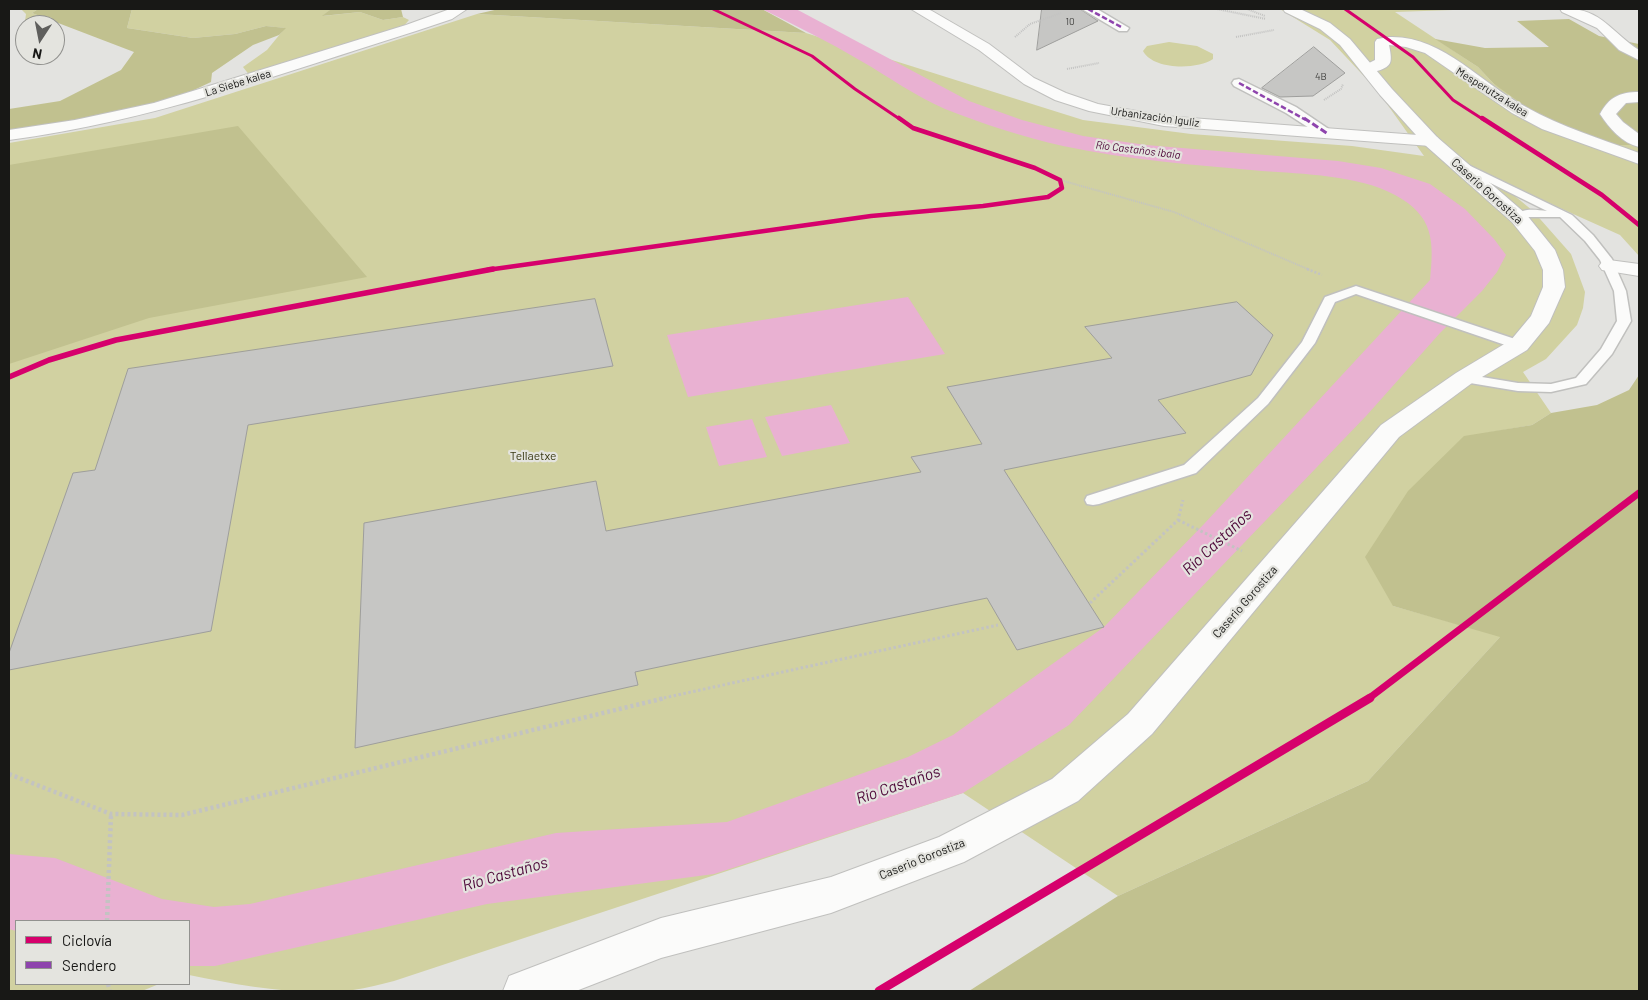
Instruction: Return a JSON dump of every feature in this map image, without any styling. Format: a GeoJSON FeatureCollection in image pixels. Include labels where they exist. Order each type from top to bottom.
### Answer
{"type":"FeatureCollection","features":[{"type":"Feature","properties":{"kind":"street","name":"La Siebe kalea"},"geometry":{"type":"LineString","coordinates":[[9,135],[75,125],[158,107],[411,28],[447,16],[460,9]]}},
{"type":"Feature","properties":{"kind":"street","name":"Urbanización Iguliz"},"geometry":{"type":"LineString","coordinates":[[918,9],[974,40],[1030,82],[1065,98],[1087,105],[1126,115],[1164,121],[1431,141]]}},
{"type":"Feature","properties":{"kind":"street"},"geometry":{"type":"LineString","coordinates":[[1088,9],[1123,28]]}},
{"type":"Feature","properties":{"kind":"street"},"geometry":{"type":"LineString","coordinates":[[1567,9],[1602,24],[1624,47],[1639,56]]}},
{"type":"Feature","properties":{"kind":"street"},"geometry":{"type":"LineString","coordinates":[[411,28],[417,20],[413,12]]}},
{"type":"Feature","properties":{"kind":"street","name":"Caserio Gorostiza"},"geometry":{"type":"LineString","coordinates":[[524,991],[661,938],[841,891],[951,850],[1065,790],[1140,724],[1390,431],[1464,378],[1519,345],[1541,318],[1554,287],[1553,270],[1545,250],[1519,218],[1431,141],[1346,42],[1325,26],[1286,19]]}},
{"type":"Feature","properties":{"kind":"street","name":"Mesperutza kalea"},"geometry":{"type":"LineString","coordinates":[[1368,69],[1383,62],[1382,42],[1391,40],[1414,43],[1430,50],[1487,90],[1541,122],[1639,159]]}},
{"type":"Feature","properties":{"kind":"street","name":"Urbanización Iguliz"},"geometry":{"type":"LineString","coordinates":[[1239,83],[1291,110],[1328,134]]}},
{"type":"Feature","properties":{"kind":"street"},"geometry":{"type":"LineString","coordinates":[[1639,97],[1626,97],[1613,103],[1608,114],[1617,126],[1639,142]]}},
{"type":"Feature","properties":{"kind":"street"},"geometry":{"type":"LineString","coordinates":[[1609,266],[1639,270]]}},
{"type":"Feature","properties":{"kind":"lane"},"geometry":{"type":"LineString","coordinates":[[1454,161],[1568,217],[1606,259],[1620,291],[1624,321],[1607,351],[1581,381],[1551,388],[1518,387],[1464,378]]}},
{"type":"Feature","properties":{"kind":"lane"},"geometry":{"type":"LineString","coordinates":[[1519,218],[1526,213],[1544,213],[1568,217]]}},
{"type":"Feature","properties":{"kind":"lane"},"geometry":{"type":"LineString","coordinates":[[1094,500],[1190,469],[1263,401],[1308,342],[1330,300],[1356,290],[1519,345]]}},
{"type":"Feature","properties":{"kind":"path"},"geometry":{"type":"LineString","coordinates":[[1014,38],[1020,29],[1033,21],[1065,12]]}},
{"type":"Feature","properties":{"kind":"path"},"geometry":{"type":"LineString","coordinates":[[1236,37],[1286,19]]}},
{"type":"Feature","properties":{"kind":"path"},"geometry":{"type":"LineString","coordinates":[[1052,176],[1060,180],[1174,212],[1356,290]]}},
{"type":"Feature","properties":{"kind":"path"},"geometry":{"type":"LineString","coordinates":[[1060,180],[1062,188]]}},
{"type":"Feature","properties":{"kind":"path"},"geometry":{"type":"LineString","coordinates":[[1090,603],[1178,520],[1190,469]]}},
{"type":"Feature","properties":{"kind":"path"},"geometry":{"type":"LineString","coordinates":[[1178,520],[1244,552]]}},
{"type":"Feature","properties":{"kind":"path"},"geometry":{"type":"LineString","coordinates":[[9,774],[111,814],[182,815],[675,695],[998,625]]}},
{"type":"Feature","properties":{"kind":"path"},"geometry":{"type":"LineString","coordinates":[[108,920],[111,814]]}},
{"type":"Feature","properties":{"kind":"green space"},"geometry":{"type":"Polygon","coordinates":[[[21,9],[38,9],[32,13],[37,15],[26,14],[21,9]]]}},
{"type":"Feature","properties":{"kind":"green space"},"geometry":{"type":"Polygon","coordinates":[[[38,9],[132,9],[127,28],[193,38],[235,34],[266,26],[286,28],[279,35],[253,45],[212,73],[211,82],[158,107],[75,125],[9,135],[9,109],[60,101],[121,70],[134,52],[65,26],[65,15],[37,15],[32,13],[38,9]]]}},
{"type":"Feature","properties":{"kind":"green space"},"geometry":{"type":"Polygon","coordinates":[[[132,9],[331,9],[323,16],[360,12],[383,20],[403,17],[409,20],[402,28],[250,76],[243,67],[267,50],[285,28],[266,26],[235,34],[193,38],[127,28],[132,9]]]}},
{"type":"Feature","properties":{"kind":"green space"},"geometry":{"type":"Polygon","coordinates":[[[331,9],[401,9],[403,17],[383,20],[360,12],[322,16],[331,9]]]}},
{"type":"Feature","properties":{"kind":"green space"},"geometry":{"type":"Polygon","coordinates":[[[499,9],[762,9],[806,33],[477,14],[499,9]]]}},
{"type":"Feature","properties":{"kind":"green space","name":"Tellaetxe"},"geometry":{"type":"Polygon","coordinates":[[[1280,9],[1482,9],[1395,12],[1478,67],[1494,84],[1614,145],[1639,145],[1639,256],[1620,235],[1493,178],[1533,211],[1571,254],[1585,292],[1583,308],[1577,325],[1546,359],[1523,372],[1551,413],[1532,425],[1464,437],[1393,606],[1501,636],[1368,781],[1118,896],[963,793],[394,981],[363,988],[332,992],[291,991],[230,983],[190,975],[190,920],[15,920],[15,985],[157,985],[142,991],[9,991],[9,143],[155,118],[477,14],[806,33],[1083,120],[1191,134],[1352,146],[1424,156],[1377,90],[1330,40],[1280,9]]]}},
{"type":"Feature","properties":{"kind":"green space"},"geometry":{"type":"Polygon","coordinates":[[[1569,19],[1599,36],[1639,44],[1639,145],[1614,145],[1562,126],[1529,109],[1494,84],[1478,67],[1435,39],[1485,48],[1549,47],[1517,21],[1569,19]]]}},
{"type":"Feature","properties":{"kind":"green space"},"geometry":{"type":"Polygon","coordinates":[[[1169,42],[1197,46],[1213,54],[1213,59],[1197,65],[1165,65],[1148,57],[1143,51],[1147,46],[1169,42]]]}},
{"type":"Feature","properties":{"kind":"green space"},"geometry":{"type":"Polygon","coordinates":[[[238,126],[367,277],[149,318],[9,364],[9,165],[238,126]]]}},
{"type":"Feature","properties":{"kind":"green space"},"geometry":{"type":"Polygon","coordinates":[[[1639,375],[1639,991],[969,991],[1118,896],[1368,781],[1500,637],[1393,606],[1365,557],[1408,491],[1464,436],[1532,425],[1551,413],[1597,405],[1629,390],[1639,375]]]}},
{"type":"Feature","properties":{"kind":"water"},"geometry":{"type":"Polygon","coordinates":[[[762,9],[796,9],[969,101],[1022,120],[1083,136],[1146,145],[1338,161],[1381,168],[1430,184],[1465,209],[1494,239],[1506,255],[1497,272],[1482,291],[1440,333],[1367,415],[1069,725],[963,793],[714,874],[487,904],[215,966],[190,966],[190,920],[15,920],[15,931],[9,929],[9,854],[55,858],[162,899],[214,907],[250,904],[556,833],[727,822],[908,757],[953,735],[1104,627],[1204,524],[1430,280],[1431,242],[1429,231],[1424,221],[1408,203],[1380,188],[1347,179],[1112,155],[1063,146],[1018,134],[974,120],[934,104],[799,27],[762,9]]]}},
{"type":"Feature","properties":{"kind":"water"},"geometry":{"type":"Polygon","coordinates":[[[908,297],[945,354],[688,397],[667,335],[908,297]]]}},
{"type":"Feature","properties":{"kind":"water"},"geometry":{"type":"Polygon","coordinates":[[[831,405],[850,443],[782,456],[765,417],[831,405]]]}},
{"type":"Feature","properties":{"kind":"water"},"geometry":{"type":"Polygon","coordinates":[[[752,419],[767,457],[719,466],[706,427],[752,419]]]}},
{"type":"Feature","properties":{"kind":"building"},"geometry":{"type":"Polygon","coordinates":[[[1042,9],[1080,9],[1098,21],[1037,50],[1042,9]]]}},
{"type":"Feature","properties":{"kind":"building"},"geometry":{"type":"Polygon","coordinates":[[[1314,47],[1345,73],[1313,96],[1280,97],[1262,88],[1314,47]]]}},
{"type":"Feature","properties":{"kind":"building"},"geometry":{"type":"Polygon","coordinates":[[[595,299],[613,366],[248,425],[211,631],[9,670],[9,653],[73,473],[95,470],[128,369],[595,299]]]}},
{"type":"Feature","properties":{"kind":"building"},"geometry":{"type":"Polygon","coordinates":[[[1237,302],[1273,335],[1251,375],[1158,400],[1186,433],[1004,470],[1104,627],[1017,650],[987,598],[635,672],[638,685],[355,748],[364,523],[596,481],[606,531],[921,472],[911,457],[982,444],[947,387],[1112,358],[1085,327],[1237,302]]]}},
{"type":"Feature","properties":{"kind":"marked path"},"geometry":{"type":"LineString","coordinates":[[1088,9],[1123,28]]}},
{"type":"Feature","properties":{"kind":"marked path"},"geometry":{"type":"LineString","coordinates":[[1239,83],[1291,110],[1328,134]]}},
{"type":"Feature","properties":{"kind":"cycle path"},"geometry":{"type":"LineString","coordinates":[[9,377],[49,360],[116,340],[497,268],[871,216],[983,206],[1048,197],[1062,188],[1060,180],[1035,168],[913,128],[855,89],[812,56],[713,9]]}},
{"type":"Feature","properties":{"kind":"cycle path"},"geometry":{"type":"LineString","coordinates":[[1345,9],[1413,57],[1453,100],[1602,195],[1639,225]]}},
{"type":"Feature","properties":{"kind":"cycle path"},"geometry":{"type":"LineString","coordinates":[[879,991],[1373,696],[1639,493]]}},
{"type":"Feature","properties":{"kind":"water label","name":"Río Castaños ibaia"},"geometry":{"type":"Point","coordinates":[1138,150]}},
{"type":"Feature","properties":{"kind":"water label","name":"Río Castaños"},"geometry":{"type":"Point","coordinates":[1217,542]}},
{"type":"Feature","properties":{"kind":"water label","name":"Río Castaños"},"geometry":{"type":"Point","coordinates":[898,785]}},
{"type":"Feature","properties":{"kind":"water label","name":"Río Castaños"},"geometry":{"type":"Point","coordinates":[505,874]}}]}
